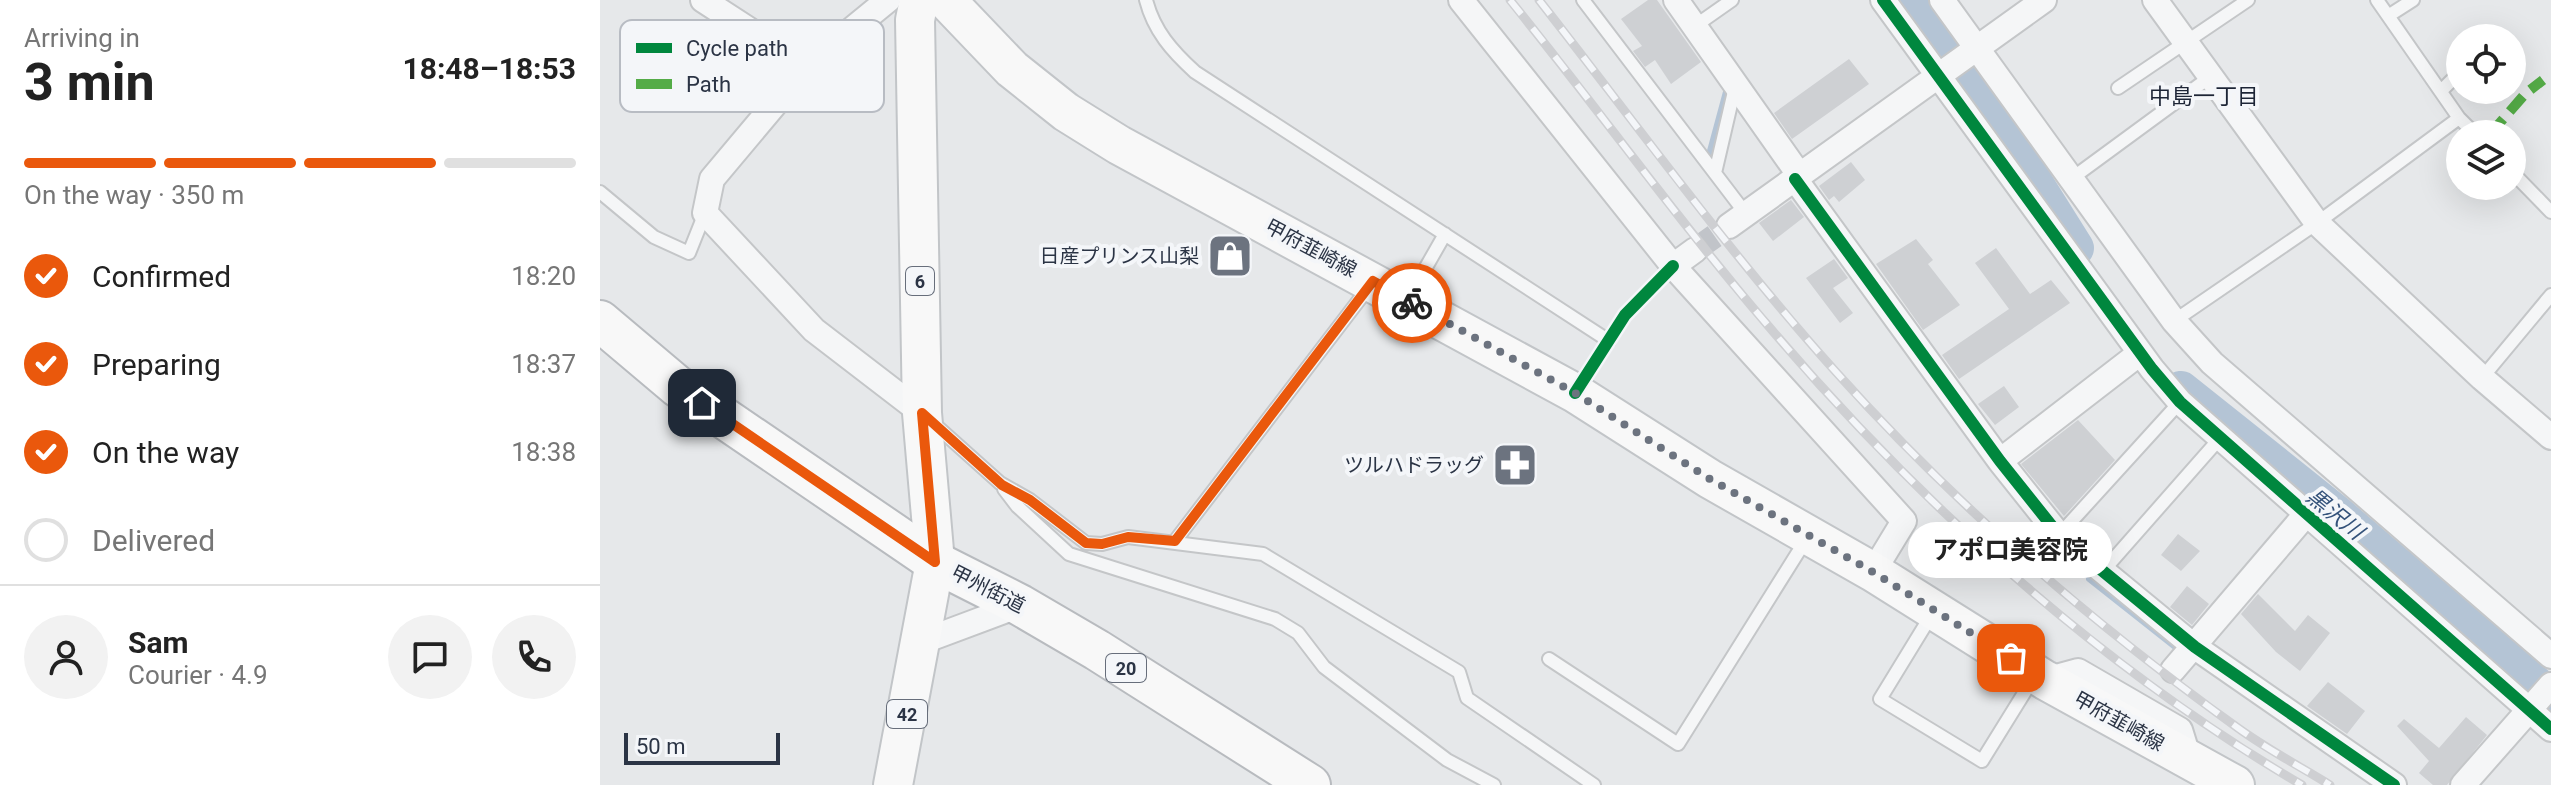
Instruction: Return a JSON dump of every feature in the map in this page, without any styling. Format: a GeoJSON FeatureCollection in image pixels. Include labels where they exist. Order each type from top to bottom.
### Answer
{"type":"FeatureCollection","features":[{"type":"Feature","properties":{"kind":"highway","name":"甲州街道"},"geometry":{"type":"LineString","coordinates":[[600,321],[677,386],[935,562],[1020,605],[1310,785]]}},
{"type":"Feature","properties":{"kind":"main road","name":"6"},"geometry":{"type":"LineString","coordinates":[[919,0],[915,20],[922,413],[935,562]]}},
{"type":"Feature","properties":{"kind":"main road","name":"甲府韮崎線"},"geometry":{"type":"LineString","coordinates":[[946,0],[1012,69],[1066,112],[1119,145],[1575,393],[1710,479],[1873,572],[2041,677],[2235,785]]}},
{"type":"Feature","properties":{"kind":"main road","name":"42"},"geometry":{"type":"LineString","coordinates":[[893,785],[935,562]]}},
{"type":"Feature","properties":{"kind":"street"},"geometry":{"type":"LineString","coordinates":[[703,0],[734,20]]}},
{"type":"Feature","properties":{"kind":"street"},"geometry":{"type":"LineString","coordinates":[[864,20],[888,0]]}},
{"type":"Feature","properties":{"kind":"street"},"geometry":{"type":"LineString","coordinates":[[1461,0],[1673,266],[1904,521],[1873,572]]}},
{"type":"Feature","properties":{"kind":"street"},"geometry":{"type":"LineString","coordinates":[[1676,0],[1797,177],[2000,461],[2059,535],[2195,647],[2394,785]]}},
{"type":"Feature","properties":{"kind":"street"},"geometry":{"type":"LineString","coordinates":[[1883,0],[2140,353],[2180,402],[2551,729]]}},
{"type":"Feature","properties":{"kind":"street"},"geometry":{"type":"LineString","coordinates":[[1942,0],[2174,321],[2212,363],[2551,656]]}},
{"type":"Feature","properties":{"kind":"street"},"geometry":{"type":"LineString","coordinates":[[1737,220],[2044,0]]}},
{"type":"Feature","properties":{"kind":"street"},"geometry":{"type":"LineString","coordinates":[[2155,0],[2317,223],[2482,378],[2551,436]]}},
{"type":"Feature","properties":{"kind":"street"},"geometry":{"type":"LineString","coordinates":[[768,112],[712,179],[705,213],[814,330],[922,413]]}},
{"type":"Feature","properties":{"kind":"street"},"geometry":{"type":"LineString","coordinates":[[1673,266],[1695,250]]}},
{"type":"Feature","properties":{"kind":"street"},"geometry":{"type":"LineString","coordinates":[[2000,461],[2140,353]]}},
{"type":"Feature","properties":{"kind":"street"},"geometry":{"type":"LineString","coordinates":[[2173,670],[2308,512]]}},
{"type":"Feature","properties":{"kind":"street"},"geometry":{"type":"LineString","coordinates":[[921,642],[1020,605]]}},
{"type":"Feature","properties":{"kind":"street"},"geometry":{"type":"LineString","coordinates":[[2041,677],[2078,671],[2146,702],[2180,730],[2189,759]]}},
{"type":"Feature","properties":{"kind":"street"},"geometry":{"type":"LineString","coordinates":[[2463,785],[2551,685]]}},
{"type":"Feature","properties":{"kind":"lane"},"geometry":{"type":"LineString","coordinates":[[1146,0],[1155,27],[1195,72],[1609,341]]}},
{"type":"Feature","properties":{"kind":"lane"},"geometry":{"type":"LineString","coordinates":[[1583,0],[1715,173],[1737,220]]}},
{"type":"Feature","properties":{"kind":"lane"},"geometry":{"type":"LineString","coordinates":[[1695,26],[1732,0]]}},
{"type":"Feature","properties":{"kind":"lane"},"geometry":{"type":"LineString","coordinates":[[2174,321],[2317,223],[2459,118],[2377,0]]}},
{"type":"Feature","properties":{"kind":"lane"},"geometry":{"type":"LineString","coordinates":[[2388,16],[2413,0]]}},
{"type":"Feature","properties":{"kind":"lane"},"geometry":{"type":"LineString","coordinates":[[2118,88],[2186,43],[2239,2]]}},
{"type":"Feature","properties":{"kind":"lane"},"geometry":{"type":"LineString","coordinates":[[2071,179],[2210,77]]}},
{"type":"Feature","properties":{"kind":"lane"},"geometry":{"type":"LineString","coordinates":[[1715,173],[1735,84]]}},
{"type":"Feature","properties":{"kind":"lane"},"geometry":{"type":"LineString","coordinates":[[2441,91],[2446,86]]}},
{"type":"Feature","properties":{"kind":"lane"},"geometry":{"type":"LineString","coordinates":[[2526,186],[2551,212]]}},
{"type":"Feature","properties":{"kind":"lane"},"geometry":{"type":"LineString","coordinates":[[600,192],[654,237],[689,253],[705,213]]}},
{"type":"Feature","properties":{"kind":"lane"},"geometry":{"type":"LineString","coordinates":[[1407,300],[1445,234]]}},
{"type":"Feature","properties":{"kind":"lane"},"geometry":{"type":"LineString","coordinates":[[1575,393],[1625,315],[1673,266]]}},
{"type":"Feature","properties":{"kind":"lane"},"geometry":{"type":"LineString","coordinates":[[1175,541],[1373,281]]}},
{"type":"Feature","properties":{"kind":"lane"},"geometry":{"type":"LineString","coordinates":[[2482,378],[2551,295]]}},
{"type":"Feature","properties":{"kind":"lane"},"geometry":{"type":"LineString","coordinates":[[2059,535],[2180,402]]}},
{"type":"Feature","properties":{"kind":"lane"},"geometry":{"type":"LineString","coordinates":[[922,413],[1000,483],[1017,506],[1069,554],[1275,619],[1298,633],[1324,667],[1434,751],[1494,785]]}},
{"type":"Feature","properties":{"kind":"lane"},"geometry":{"type":"LineString","coordinates":[[2103,571],[2221,437]]}},
{"type":"Feature","properties":{"kind":"lane"},"geometry":{"type":"LineString","coordinates":[[1000,483],[1030,500],[1086,543],[1102,544],[1128,537],[1263,554],[1459,672],[1467,698],[1594,785]]}},
{"type":"Feature","properties":{"kind":"lane"},"geometry":{"type":"LineString","coordinates":[[1549,659],[1678,744],[1808,535]]}},
{"type":"Feature","properties":{"kind":"lane"},"geometry":{"type":"LineString","coordinates":[[1934,610],[1880,699],[1982,761],[2041,677]]}},
{"type":"Feature","properties":{"kind":"building"},"geometry":{"type":"Polygon","coordinates":[[[1648,0],[1657,0],[1701,62],[1671,84],[1655,60],[1645,67],[1633,51],[1642,46],[1621,19],[1648,0]]]}},
{"type":"Feature","properties":{"kind":"building"},"geometry":{"type":"Polygon","coordinates":[[[1849,59],[1869,84],[1792,139],[1774,113],[1849,59]]]}},
{"type":"Feature","properties":{"kind":"building"},"geometry":{"type":"Polygon","coordinates":[[[1851,162],[1865,180],[1839,202],[1834,196],[1829,200],[1819,186],[1851,162]]]}},
{"type":"Feature","properties":{"kind":"building"},"geometry":{"type":"Polygon","coordinates":[[[1791,200],[1804,217],[1773,241],[1759,223],[1791,200]]]}},
{"type":"Feature","properties":{"kind":"building"},"geometry":{"type":"Polygon","coordinates":[[[1916,239],[1933,260],[1928,264],[1960,305],[1923,330],[1876,264],[1916,239]]]}},
{"type":"Feature","properties":{"kind":"building"},"geometry":{"type":"Polygon","coordinates":[[[1996,248],[2030,294],[2051,280],[2070,303],[1959,379],[1942,355],[2009,309],[1975,263],[1996,248]]]}},
{"type":"Feature","properties":{"kind":"building"},"geometry":{"type":"Polygon","coordinates":[[[1834,259],[1848,278],[1833,288],[1853,313],[1840,323],[1806,278],[1834,259]]]}},
{"type":"Feature","properties":{"kind":"building"},"geometry":{"type":"Polygon","coordinates":[[[2004,386],[2019,407],[1995,425],[1978,404],[2004,386]]]}},
{"type":"Feature","properties":{"kind":"building"},"geometry":{"type":"Polygon","coordinates":[[[2078,420],[2115,460],[2064,516],[2021,464],[2078,420]]]}},
{"type":"Feature","properties":{"kind":"building"},"geometry":{"type":"Polygon","coordinates":[[[2178,534],[2200,551],[2181,571],[2161,555],[2178,534]]]}},
{"type":"Feature","properties":{"kind":"building"},"geometry":{"type":"Polygon","coordinates":[[[2187,586],[2209,604],[2192,625],[2170,607],[2187,586]]]}},
{"type":"Feature","properties":{"kind":"building"},"geometry":{"type":"Polygon","coordinates":[[[2258,594],[2295,631],[2308,615],[2330,633],[2300,671],[2276,652],[2241,614],[2258,594]]]}},
{"type":"Feature","properties":{"kind":"building"},"geometry":{"type":"Polygon","coordinates":[[[2328,682],[2365,711],[2347,734],[2307,706],[2328,682]]]}},
{"type":"Feature","properties":{"kind":"building"},"geometry":{"type":"Polygon","coordinates":[[[2466,717],[2487,735],[2447,785],[2433,785],[2419,773],[2429,761],[2397,726],[2404,719],[2439,748],[2466,717]]]}},
{"type":"Feature","properties":{"kind":"waterway","name":"黒沢川"},"geometry":{"type":"LineString","coordinates":[[1919,0],[1990,101],[2023,165],[2075,248]]}},
{"type":"Feature","properties":{"kind":"waterway"},"geometry":{"type":"LineString","coordinates":[[1707,162],[1727,88]]}},
{"type":"Feature","properties":{"kind":"waterway","name":"黒沢川"},"geometry":{"type":"LineString","coordinates":[[2181,390],[2334,512],[2551,698]]}},
{"type":"Feature","properties":{"kind":"waterway"},"geometry":{"type":"LineString","coordinates":[[2089,579],[2180,651]]}},
{"type":"Feature","properties":{"kind":"tunnel"},"geometry":{"type":"LineString","coordinates":[[1695,250],[1729,226]]}},
{"type":"Feature","properties":{"kind":"railway"},"geometry":{"type":"LineString","coordinates":[[1510,0],[1732,283],[1823,389],[1884,454],[2014,576],[2083,634],[2154,688],[2302,785]]}},
{"type":"Feature","properties":{"kind":"railway"},"geometry":{"type":"LineString","coordinates":[[1539,0],[1759,282],[1836,372],[1929,469],[2027,561],[2131,647],[2249,736],[2330,785]]}},
{"type":"Feature","properties":{"kind":"marked path"},"geometry":{"type":"LineString","coordinates":[[2502,120],[2525,94],[2543,80]]}},
{"type":"Feature","properties":{"kind":"cycle path"},"geometry":{"type":"LineString","coordinates":[[1883,0],[2152,369],[2180,402],[2551,729]]}},
{"type":"Feature","properties":{"kind":"cycle path"},"geometry":{"type":"LineString","coordinates":[[1795,179],[2000,461],[2059,535],[2195,647],[2394,785]]}},
{"type":"Feature","properties":{"kind":"cycle path"},"geometry":{"type":"LineString","coordinates":[[1575,393],[1625,315],[1673,266]]}},
{"type":"Feature","properties":{"kind":"way so far"},"geometry":{"type":"LineString","coordinates":[[1412,303],[1575,393],[1710,479],[1873,572],[2011,658]]}},
{"type":"Feature","properties":{"kind":"place","name":"日産プリンス山梨"},"geometry":{"type":"Point","coordinates":[1230,256]}},
{"type":"Feature","properties":{"kind":"place","name":"ツルハドラッグ"},"geometry":{"type":"Point","coordinates":[1515,465]}},
{"type":"Feature","properties":{"kind":"place","name":"アポロ美容院"},"geometry":{"type":"Point","coordinates":[2011,658]}},
{"type":"Feature","properties":{"kind":"district","name":"中島一丁目"},"geometry":{"type":"Point","coordinates":[2204,96]}},
{"type":"Feature","properties":{"kind":"route"},"geometry":{"type":"LineString","coordinates":[[702,403],[935,562],[922,413],[1002,485],[1030,500],[1086,543],[1102,544],[1128,537],[1175,541],[1373,281],[1412,303]]}}]}
